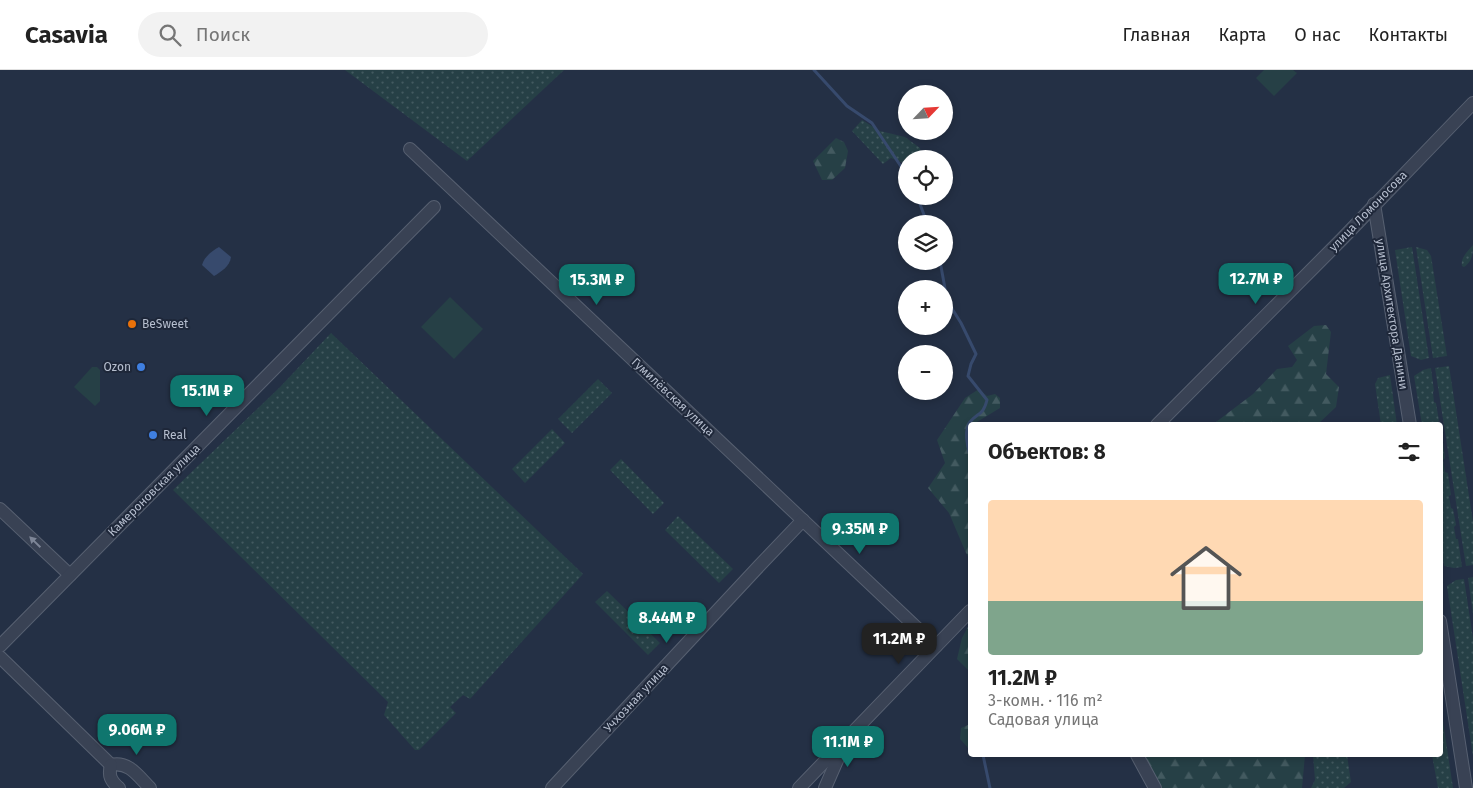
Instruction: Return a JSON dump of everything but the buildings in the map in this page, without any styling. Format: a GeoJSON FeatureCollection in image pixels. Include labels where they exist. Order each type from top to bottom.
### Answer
{"type":"FeatureCollection","features":[{"type":"Feature","properties":{"kind":"street","name":"улица Ломоносова"},"geometry":{"type":"LineString","coordinates":[[1160,422],[1473,103]]}},
{"type":"Feature","properties":{"kind":"street","name":"Гумилёвская улица"},"geometry":{"type":"LineString","coordinates":[[410,148],[936,646]]}},
{"type":"Feature","properties":{"kind":"street","name":"улица Архитектора Данини"},"geometry":{"type":"LineString","coordinates":[[1374,204],[1410,422]]}},
{"type":"Feature","properties":{"kind":"street","name":"Камероновская улица"},"geometry":{"type":"LineString","coordinates":[[0,646],[434,207]]}},
{"type":"Feature","properties":{"kind":"street"},"geometry":{"type":"LineString","coordinates":[[0,509],[70,575]]}},
{"type":"Feature","properties":{"kind":"street","name":"Учхозная улица"},"geometry":{"type":"LineString","coordinates":[[552,788],[803,520]]}},
{"type":"Feature","properties":{"kind":"street"},"geometry":{"type":"LineString","coordinates":[[799,788],[968,613]]}},
{"type":"Feature","properties":{"kind":"street"},"geometry":{"type":"LineString","coordinates":[[1443,640],[1466,788]]}},
{"type":"Feature","properties":{"kind":"street"},"geometry":{"type":"LineString","coordinates":[[0,656],[111,765]]}},
{"type":"Feature","properties":{"kind":"street"},"geometry":{"type":"LineString","coordinates":[[825,788],[848,738]]}},
{"type":"Feature","properties":{"kind":"street"},"geometry":{"type":"LineString","coordinates":[[1138,757],[1154,788]]}},
{"type":"Feature","properties":{"kind":"street"},"geometry":{"type":"LineString","coordinates":[[111,765],[110,778],[118,788]]}},
{"type":"Feature","properties":{"kind":"street"},"geometry":{"type":"LineString","coordinates":[[111,765],[125,765],[150,788]]}},
{"type":"Feature","properties":{"kind":"green space"},"geometry":{"type":"Polygon","coordinates":[[[345,70],[564,70],[467,161],[345,70]]]}},
{"type":"Feature","properties":{"kind":"green space"},"geometry":{"type":"Polygon","coordinates":[[[1264,70],[1293,70],[1297,73],[1274,96],[1256,78],[1264,70]]]}},
{"type":"Feature","properties":{"kind":"green space"},"geometry":{"type":"Polygon","coordinates":[[[862,120],[880,131],[898,135],[898,140],[909,140],[920,150],[898,150],[898,161],[891,158],[883,164],[852,131],[862,120]]]}},
{"type":"Feature","properties":{"kind":"green space"},"geometry":{"type":"Polygon","coordinates":[[[836,138],[844,142],[848,151],[845,168],[832,180],[822,180],[813,161],[836,138]]]}},
{"type":"Feature","properties":{"kind":"green space"},"geometry":{"type":"Polygon","coordinates":[[[1473,245],[1472,257],[1464,267],[1462,266],[1463,257],[1473,245]]]}},
{"type":"Feature","properties":{"kind":"green space"},"geometry":{"type":"Polygon","coordinates":[[[1412,247],[1429,358],[1421,360],[1411,356],[1395,250],[1412,247]]]}},
{"type":"Feature","properties":{"kind":"green space"},"geometry":{"type":"Polygon","coordinates":[[[1416,247],[1427,250],[1431,256],[1447,356],[1433,358],[1416,247]]]}},
{"type":"Feature","properties":{"kind":"green space"},"geometry":{"type":"Polygon","coordinates":[[[450,297],[483,329],[454,359],[421,327],[450,297]]]}},
{"type":"Feature","properties":{"kind":"green space"},"geometry":{"type":"Polygon","coordinates":[[[1326,325],[1331,332],[1326,374],[1339,387],[1336,407],[1320,422],[1216,422],[1253,394],[1277,369],[1292,367],[1297,360],[1288,346],[1314,326],[1326,325]]]}},
{"type":"Feature","properties":{"kind":"green space"},"geometry":{"type":"Polygon","coordinates":[[[331,333],[583,574],[470,699],[463,695],[450,707],[456,713],[419,750],[415,750],[384,715],[388,702],[173,490],[280,387],[331,333]]]}},
{"type":"Feature","properties":{"kind":"green space"},"geometry":{"type":"Polygon","coordinates":[[[1449,366],[1473,522],[1473,565],[1466,566],[1435,368],[1449,366]]]}},
{"type":"Feature","properties":{"kind":"green space"},"geometry":{"type":"Polygon","coordinates":[[[92,367],[97,367],[100,370],[100,401],[95,406],[74,387],[92,367]]]}},
{"type":"Feature","properties":{"kind":"green space"},"geometry":{"type":"Polygon","coordinates":[[[1431,368],[1438,422],[1422,422],[1414,376],[1423,370],[1431,368]]]}},
{"type":"Feature","properties":{"kind":"green space"},"geometry":{"type":"Polygon","coordinates":[[[1390,375],[1397,422],[1381,422],[1375,384],[1378,378],[1390,375]]]}},
{"type":"Feature","properties":{"kind":"green space"},"geometry":{"type":"Polygon","coordinates":[[[598,379],[612,393],[572,433],[558,419],[598,379]]]}},
{"type":"Feature","properties":{"kind":"green space"},"geometry":{"type":"Polygon","coordinates":[[[979,389],[987,396],[995,394],[1000,398],[1000,408],[977,422],[968,422],[968,556],[949,513],[928,488],[945,463],[937,440],[965,398],[979,389]]]}},
{"type":"Feature","properties":{"kind":"green space"},"geometry":{"type":"Polygon","coordinates":[[[552,429],[565,443],[525,483],[512,469],[552,429]]]}},
{"type":"Feature","properties":{"kind":"green space"},"geometry":{"type":"Polygon","coordinates":[[[1443,443],[1445,458],[1443,460],[1443,443]]]}},
{"type":"Feature","properties":{"kind":"green space"},"geometry":{"type":"Polygon","coordinates":[[[621,459],[664,503],[653,514],[610,470],[621,459]]]}},
{"type":"Feature","properties":{"kind":"green space"},"geometry":{"type":"Polygon","coordinates":[[[1443,460],[1445,472],[1448,473],[1451,495],[1449,496],[1456,525],[1454,527],[1456,539],[1458,539],[1462,567],[1444,566],[1443,460]]]}},
{"type":"Feature","properties":{"kind":"green space"},"geometry":{"type":"Polygon","coordinates":[[[678,516],[733,569],[719,583],[665,530],[678,516]]]}},
{"type":"Feature","properties":{"kind":"green space"},"geometry":{"type":"Polygon","coordinates":[[[1473,577],[1473,614],[1468,578],[1473,577]]]}},
{"type":"Feature","properties":{"kind":"green space"},"geometry":{"type":"Polygon","coordinates":[[[1464,579],[1473,638],[1473,756],[1447,586],[1456,580],[1464,579]]]}},
{"type":"Feature","properties":{"kind":"green space"},"geometry":{"type":"Polygon","coordinates":[[[607,591],[660,643],[648,655],[595,602],[607,591]]]}},
{"type":"Feature","properties":{"kind":"green space"},"geometry":{"type":"Polygon","coordinates":[[[968,627],[968,670],[957,659],[962,638],[968,627]]]}},
{"type":"Feature","properties":{"kind":"green space"},"geometry":{"type":"Polygon","coordinates":[[[1443,721],[1453,788],[1438,788],[1432,757],[1443,757],[1443,721]]]}},
{"type":"Feature","properties":{"kind":"green space"},"geometry":{"type":"Polygon","coordinates":[[[968,725],[968,748],[960,739],[961,728],[968,725]]]}},
{"type":"Feature","properties":{"kind":"green space"},"geometry":{"type":"Polygon","coordinates":[[[1144,757],[1305,757],[1302,788],[1160,788],[1144,757]]]}},
{"type":"Feature","properties":{"kind":"green space"},"geometry":{"type":"Polygon","coordinates":[[[1313,757],[1347,757],[1351,782],[1344,788],[1311,788],[1315,780],[1313,757]]]}},
{"type":"Feature","properties":{"kind":"water"},"geometry":{"type":"Polygon","coordinates":[[[219,247],[231,257],[227,266],[214,276],[202,265],[209,254],[219,247]]]}},
{"type":"Feature","properties":{"kind":"waterway"},"geometry":{"type":"LineString","coordinates":[[814,70],[847,106],[872,123],[898,162]]}},
{"type":"Feature","properties":{"kind":"waterway"},"geometry":{"type":"LineString","coordinates":[[920,205],[924,215]]}},
{"type":"Feature","properties":{"kind":"waterway"},"geometry":{"type":"LineString","coordinates":[[942,270],[946,294],[951,307],[976,354],[968,376],[987,400],[982,411],[970,422]]}},
{"type":"Feature","properties":{"kind":"waterway"},"geometry":{"type":"LineString","coordinates":[[968,425],[968,447]]}},
{"type":"Feature","properties":{"kind":"waterway"},"geometry":{"type":"LineString","coordinates":[[983,757],[990,788]]}},
{"type":"Feature","properties":{"kind":"place","name":"BeSweet"},"geometry":{"type":"Point","coordinates":[132,324]}},
{"type":"Feature","properties":{"kind":"place","name":"Ozon"},"geometry":{"type":"Point","coordinates":[141,367]}},
{"type":"Feature","properties":{"kind":"place","name":"Real"},"geometry":{"type":"Point","coordinates":[153,435]}}]}
